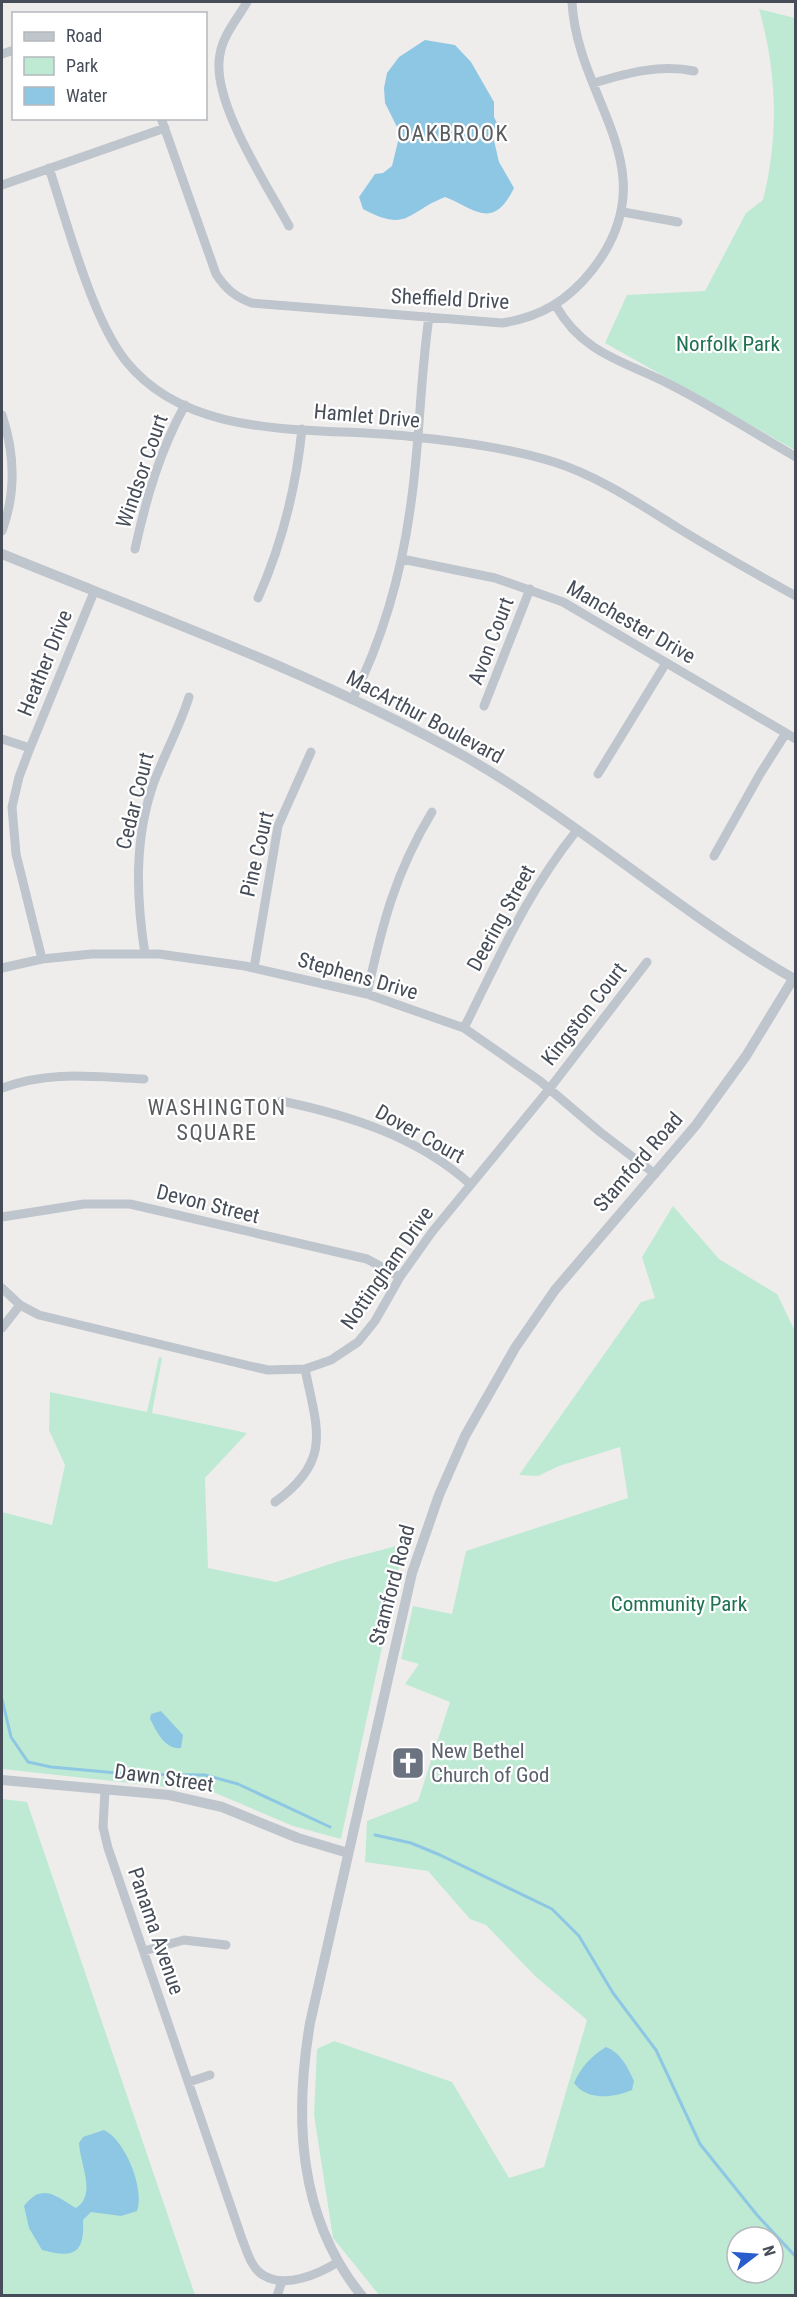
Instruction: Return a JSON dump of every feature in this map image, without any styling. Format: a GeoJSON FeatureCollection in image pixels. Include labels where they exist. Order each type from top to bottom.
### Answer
{"type":"FeatureCollection","features":[{"type":"Feature","properties":{"kind":"street"},"geometry":{"type":"LineString","coordinates":[[248,2],[225,39],[220,53],[220,75],[244,146],[290,226]]}},
{"type":"Feature","properties":{"kind":"street","name":"Sheffield Drive"},"geometry":{"type":"LineString","coordinates":[[162,120],[200,236],[216,274],[225,287],[239,298],[252,303],[502,323],[522,320],[556,306],[581,285],[602,258],[623,212],[624,172],[578,41],[572,2]]}},
{"type":"Feature","properties":{"kind":"street"},"geometry":{"type":"LineString","coordinates":[[594,83],[651,68],[678,68],[694,71]]}},
{"type":"Feature","properties":{"kind":"street"},"geometry":{"type":"LineString","coordinates":[[2,184],[165,128]]}},
{"type":"Feature","properties":{"kind":"street","name":"Hamlet Drive"},"geometry":{"type":"LineString","coordinates":[[49,168],[89,288],[105,326],[124,358],[148,386],[211,416],[243,423],[417,437],[505,449],[554,462],[580,472],[619,492],[732,561],[795,596]]}},
{"type":"Feature","properties":{"kind":"street"},"geometry":{"type":"LineString","coordinates":[[623,212],[678,222]]}},
{"type":"Feature","properties":{"kind":"street"},"geometry":{"type":"LineString","coordinates":[[556,306],[569,328],[609,357],[670,384],[795,457]]}},
{"type":"Feature","properties":{"kind":"street"},"geometry":{"type":"LineString","coordinates":[[353,699],[394,596],[402,559],[412,501],[429,317]]}},
{"type":"Feature","properties":{"kind":"street","name":"Windsor Court"},"geometry":{"type":"LineString","coordinates":[[135,549],[146,500],[159,462],[184,405]]}},
{"type":"Feature","properties":{"kind":"street"},"geometry":{"type":"LineString","coordinates":[[2,415],[12,460],[13,485],[2,531]]}},
{"type":"Feature","properties":{"kind":"street"},"geometry":{"type":"LineString","coordinates":[[258,598],[284,527],[297,474],[302,429]]}},
{"type":"Feature","properties":{"kind":"street","name":"MacArthur Boulevard"},"geometry":{"type":"LineString","coordinates":[[2,554],[353,699],[464,756],[526,794],[724,934],[795,978]]}},
{"type":"Feature","properties":{"kind":"street","name":"Manchester Drive"},"geometry":{"type":"LineString","coordinates":[[402,559],[495,578],[530,589],[577,609],[795,739]]}},
{"type":"Feature","properties":{"kind":"street","name":"Avon Court"},"geometry":{"type":"LineString","coordinates":[[484,706],[530,589]]}},
{"type":"Feature","properties":{"kind":"street","name":"Heather Drive"},"geometry":{"type":"LineString","coordinates":[[42,959],[16,854],[12,827],[15,791],[30,748],[94,592]]}},
{"type":"Feature","properties":{"kind":"street"},"geometry":{"type":"LineString","coordinates":[[598,774],[666,663]]}},
{"type":"Feature","properties":{"kind":"street","name":"Cedar Court"},"geometry":{"type":"LineString","coordinates":[[145,954],[138,864],[142,829],[153,784],[189,697]]}},
{"type":"Feature","properties":{"kind":"street"},"geometry":{"type":"LineString","coordinates":[[714,856],[786,733]]}},
{"type":"Feature","properties":{"kind":"street"},"geometry":{"type":"LineString","coordinates":[[2,739],[30,748]]}},
{"type":"Feature","properties":{"kind":"street","name":"Pine Court"},"geometry":{"type":"LineString","coordinates":[[254,968],[278,826],[311,752]]}},
{"type":"Feature","properties":{"kind":"street"},"geometry":{"type":"LineString","coordinates":[[367,994],[394,885],[411,846],[432,812]]}},
{"type":"Feature","properties":{"kind":"street","name":"Deering Street"},"geometry":{"type":"LineString","coordinates":[[464,1028],[507,936],[536,887],[577,830]]}},
{"type":"Feature","properties":{"kind":"street","name":"Stephens Drive"},"geometry":{"type":"LineString","coordinates":[[2,968],[42,959],[92,954],[145,954],[254,968],[367,994],[464,1028],[550,1088],[600,1132],[655,1174]]}},
{"type":"Feature","properties":{"kind":"street","name":"Kingston Court"},"geometry":{"type":"LineString","coordinates":[[550,1088],[647,962]]}},
{"type":"Feature","properties":{"kind":"street","name":"Stamford Road"},"geometry":{"type":"LineString","coordinates":[[362,2295],[338,2262],[324,2235],[309,2189],[301,2103],[310,2023],[412,1573],[439,1495],[465,1436],[515,1348],[555,1290],[655,1174],[746,1056],[795,978]]}},
{"type":"Feature","properties":{"kind":"street"},"geometry":{"type":"LineString","coordinates":[[2,1088],[38,1077],[54,1075],[144,1079]]}},
{"type":"Feature","properties":{"kind":"street","name":"Nottingham Drive"},"geometry":{"type":"LineString","coordinates":[[2,1288],[20,1305],[56,1320],[268,1370],[305,1369],[331,1360],[358,1342],[375,1321],[400,1277],[470,1184],[550,1088]]}},
{"type":"Feature","properties":{"kind":"street","name":"Dover Court"},"geometry":{"type":"LineString","coordinates":[[281,1101],[332,1112],[382,1129],[438,1159],[470,1184]]}},
{"type":"Feature","properties":{"kind":"street","name":"Devon Street"},"geometry":{"type":"LineString","coordinates":[[2,1217],[84,1204],[130,1204],[367,1259],[400,1277]]}},
{"type":"Feature","properties":{"kind":"street"},"geometry":{"type":"LineString","coordinates":[[2,1328],[20,1305]]}},
{"type":"Feature","properties":{"kind":"street"},"geometry":{"type":"LineString","coordinates":[[275,1502],[303,1478],[312,1463],[317,1439],[316,1418],[305,1369]]}},
{"type":"Feature","properties":{"kind":"street","name":"Dawn Street"},"geometry":{"type":"LineString","coordinates":[[2,1780],[169,1795],[222,1807],[298,1838],[348,1853]]}},
{"type":"Feature","properties":{"kind":"street","name":"Panama Avenue"},"geometry":{"type":"LineString","coordinates":[[105,1790],[103,1827],[242,2239],[253,2265],[263,2276],[282,2281]]}},
{"type":"Feature","properties":{"kind":"street"},"geometry":{"type":"LineString","coordinates":[[144,1951],[184,1940],[226,1945]]}},
{"type":"Feature","properties":{"kind":"street"},"geometry":{"type":"LineString","coordinates":[[189,2082],[210,2075]]}},
{"type":"Feature","properties":{"kind":"street"},"geometry":{"type":"LineString","coordinates":[[277,2295],[282,2281],[294,2281],[338,2262]]}},
{"type":"Feature","properties":{"kind":"green space","name":"Norfolk Park"},"geometry":{"type":"Polygon","coordinates":[[[759,9],[795,18],[795,450],[605,343],[627,295],[705,291],[746,213],[763,200],[772,152],[774,104],[769,56],[759,9]]]}},
{"type":"Feature","properties":{"kind":"green space","name":"Community Park"},"geometry":{"type":"Polygon","coordinates":[[[673,1206],[719,1259],[777,1294],[795,1331],[795,2295],[379,2295],[333,2238],[314,2115],[317,2049],[334,2041],[452,2082],[509,2178],[544,2167],[587,2020],[535,1976],[486,1925],[470,1919],[428,1871],[365,1862],[367,1821],[418,1801],[450,1702],[405,1684],[419,1664],[401,1659],[413,1606],[452,1614],[466,1551],[628,1498],[620,1447],[559,1466],[538,1476],[519,1475],[641,1302],[655,1298],[642,1257],[673,1206]]]}},
{"type":"Feature","properties":{"kind":"green space"},"geometry":{"type":"Polygon","coordinates":[[[159,1357],[162,1358],[152,1413],[247,1433],[205,1478],[208,1568],[276,1582],[339,1561],[404,1544],[341,1839],[293,1826],[213,1792],[2,1769],[2,1512],[52,1525],[65,1465],[49,1430],[50,1392],[147,1412],[159,1357]]]}},
{"type":"Feature","properties":{"kind":"green space"},"geometry":{"type":"Polygon","coordinates":[[[2,1799],[27,1802],[195,2295],[2,2295],[2,1799]]]}},
{"type":"Feature","properties":{"kind":"water"},"geometry":{"type":"Polygon","coordinates":[[[425,40],[455,45],[471,62],[494,102],[494,117],[498,125],[492,132],[499,162],[514,188],[499,209],[491,213],[474,211],[445,197],[399,220],[378,216],[363,209],[359,197],[375,174],[383,173],[392,166],[400,133],[385,103],[384,88],[387,73],[399,57],[425,40]]]}},
{"type":"Feature","properties":{"kind":"water"},"geometry":{"type":"Polygon","coordinates":[[[161,1711],[183,1735],[181,1748],[175,1748],[166,1743],[150,1719],[151,1714],[161,1711]]]}},
{"type":"Feature","properties":{"kind":"water"},"geometry":{"type":"Polygon","coordinates":[[[606,2047],[620,2056],[626,2065],[634,2081],[632,2090],[617,2095],[601,2096],[586,2093],[574,2083],[587,2062],[606,2047]]]}},
{"type":"Feature","properties":{"kind":"water"},"geometry":{"type":"Polygon","coordinates":[[[104,2130],[112,2135],[126,2154],[136,2178],[139,2201],[137,2211],[121,2216],[91,2212],[83,2220],[82,2240],[75,2251],[62,2254],[42,2250],[29,2228],[24,2206],[37,2194],[43,2193],[56,2196],[76,2208],[82,2202],[86,2187],[79,2143],[83,2137],[104,2130]]]}},
{"type":"Feature","properties":{"kind":"waterway"},"geometry":{"type":"LineString","coordinates":[[2,1699],[11,1737],[28,1762],[51,1767],[128,1774],[205,1775],[238,1784],[330,1827]]}},
{"type":"Feature","properties":{"kind":"waterway"},"geometry":{"type":"LineString","coordinates":[[375,1835],[411,1843],[440,1855],[552,1909],[579,1936],[613,1993],[656,2050],[700,2144],[757,2215],[796,2257]]}},
{"type":"Feature","properties":{"kind":"place","name":"New Bethel Church of God"},"geometry":{"type":"Point","coordinates":[408,1763]}},
{"type":"Feature","properties":{"kind":"district","name":"OAKBROOK"},"geometry":{"type":"Point","coordinates":[453,133]}},
{"type":"Feature","properties":{"kind":"district","name":"WASHINGTON SQUARE"},"geometry":{"type":"Point","coordinates":[217,1120]}}]}
